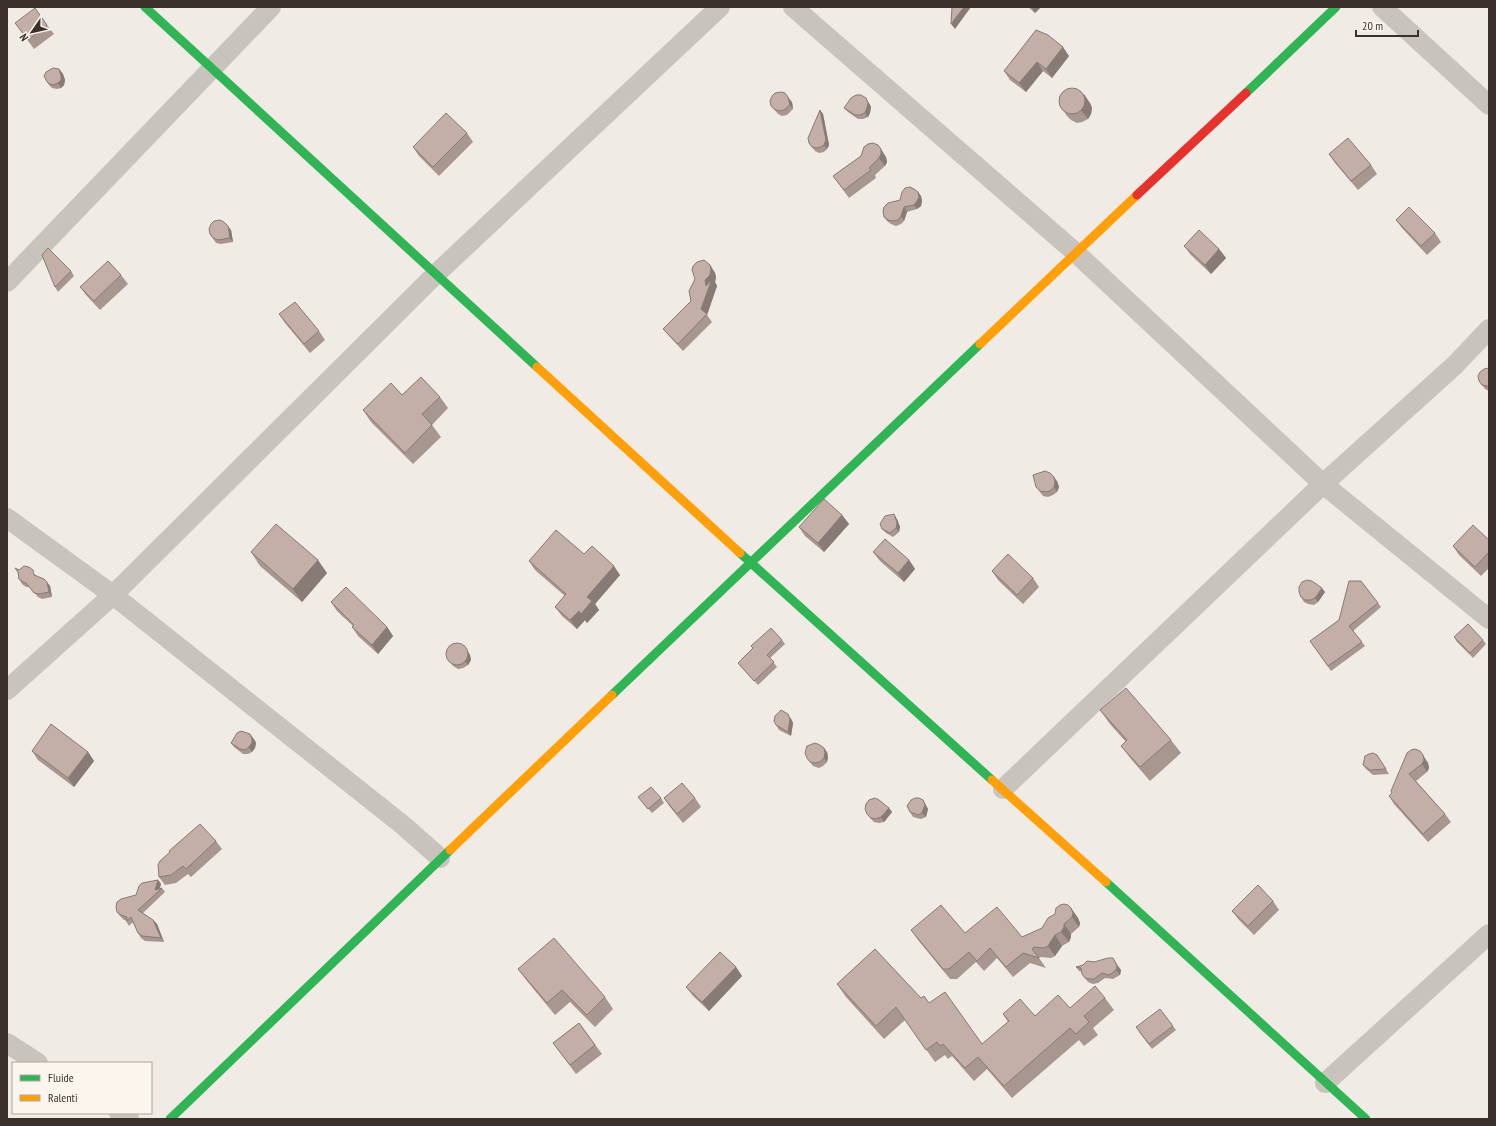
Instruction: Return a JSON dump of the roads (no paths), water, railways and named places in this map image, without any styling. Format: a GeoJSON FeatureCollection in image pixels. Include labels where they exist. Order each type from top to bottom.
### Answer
{"type":"FeatureCollection","features":[{"type":"Feature","properties":{"kind":"street"},"geometry":{"type":"LineString","coordinates":[[146,7],[750,562],[1003,789],[1366,1119]]}},
{"type":"Feature","properties":{"kind":"street"},"geometry":{"type":"LineString","coordinates":[[7,282],[271,7]]}},
{"type":"Feature","properties":{"kind":"street"},"geometry":{"type":"LineString","coordinates":[[7,690],[113,595],[436,274],[720,7]]}},
{"type":"Feature","properties":{"kind":"street"},"geometry":{"type":"LineString","coordinates":[[793,7],[1076,253],[1323,484],[1489,619]]}},
{"type":"Feature","properties":{"kind":"street"},"geometry":{"type":"LineString","coordinates":[[170,1119],[440,858],[750,562],[1336,7]]}},
{"type":"Feature","properties":{"kind":"street"},"geometry":{"type":"LineString","coordinates":[[1382,7],[1489,105]]}},
{"type":"Feature","properties":{"kind":"street"},"geometry":{"type":"LineString","coordinates":[[1003,789],[1323,484],[1455,365],[1489,329]]}},
{"type":"Feature","properties":{"kind":"street"},"geometry":{"type":"LineString","coordinates":[[7,518],[113,595],[398,821],[440,858]]}},
{"type":"Feature","properties":{"kind":"street"},"geometry":{"type":"LineString","coordinates":[[1325,1083],[1489,934]]}},
{"type":"Feature","properties":{"kind":"street"},"geometry":{"type":"LineString","coordinates":[[7,1044],[36,1062]]}}]}
